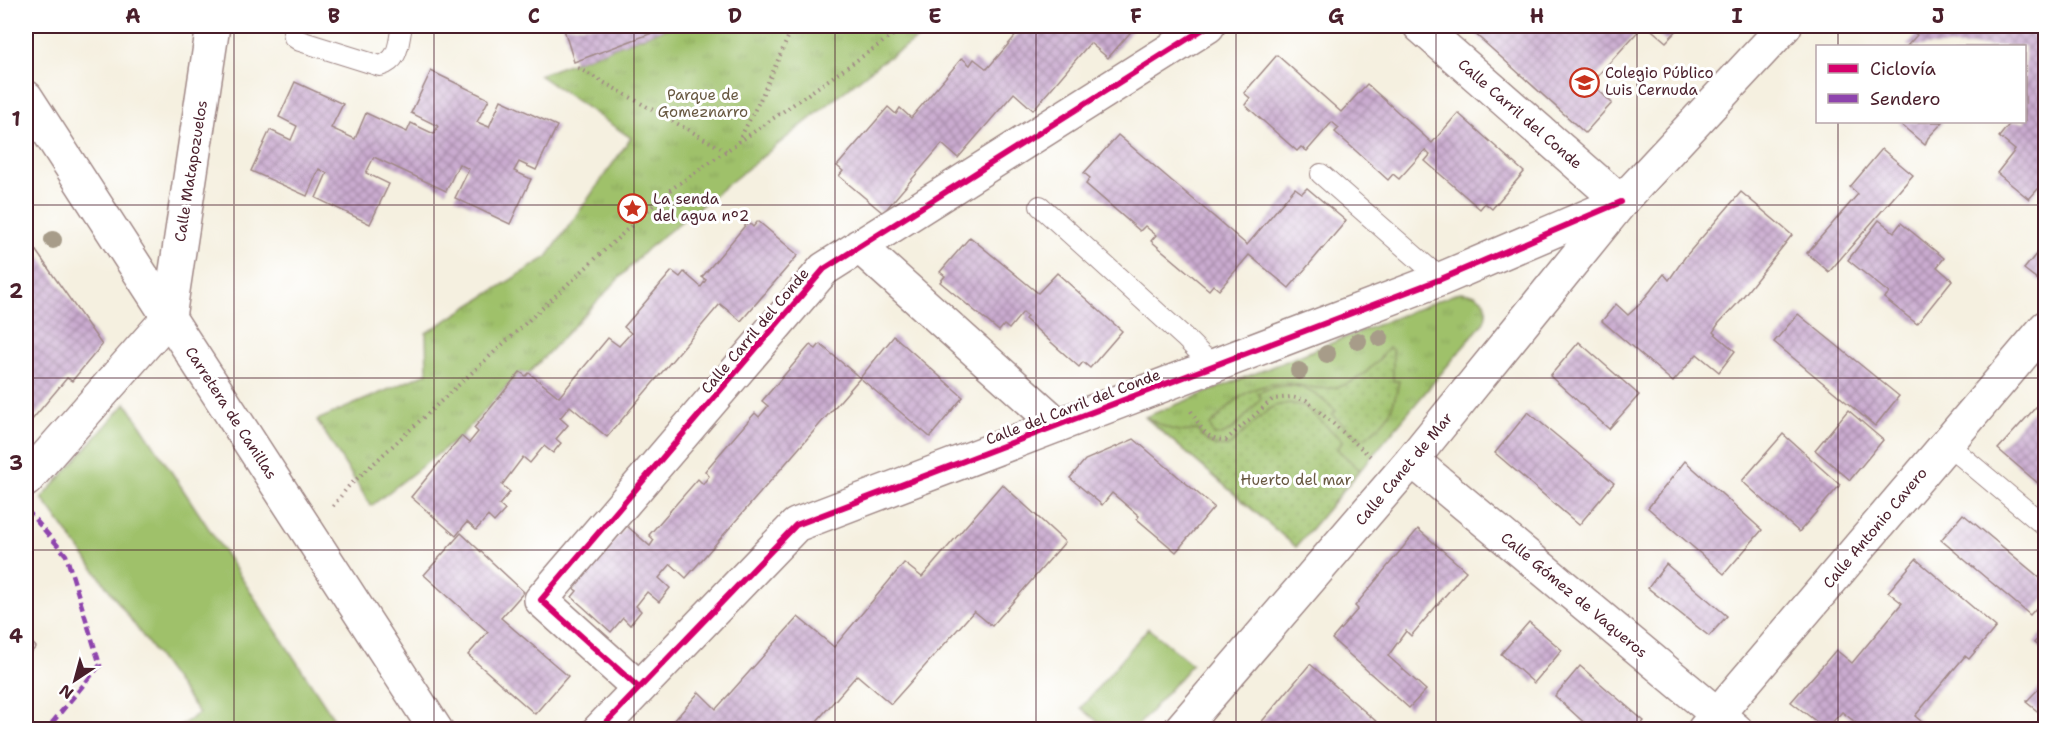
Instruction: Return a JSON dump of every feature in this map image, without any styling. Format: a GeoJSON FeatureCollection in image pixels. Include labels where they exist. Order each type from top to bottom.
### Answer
{"type":"FeatureCollection","features":[{"type":"Feature","properties":{"kind":"street","name":"Calle Matapozuelos"},"geometry":{"type":"LineString","coordinates":[[169,317],[213,26]]}},
{"type":"Feature","properties":{"kind":"street","name":"Calle Carril del Conde"},"geometry":{"type":"LineString","coordinates":[[639,688],[542,600],[824,269],[1208,26]]}},
{"type":"Feature","properties":{"kind":"street","name":"Calle Carril del Conde"},"geometry":{"type":"LineString","coordinates":[[1420,26],[1621,202]]}},
{"type":"Feature","properties":{"kind":"street","name":"Calle del Carril del Conde"},"geometry":{"type":"LineString","coordinates":[[599,729],[796,525],[1441,279],[1621,202],[1785,26]]}},
{"type":"Feature","properties":{"kind":"street","name":"Carretera de Canillas"},"geometry":{"type":"LineString","coordinates":[[26,97],[436,729]]}},
{"type":"Feature","properties":{"kind":"street","name":"Calle Canet de Mar"},"geometry":{"type":"LineString","coordinates":[[1180,729],[1412,460],[1621,202]]}},
{"type":"Feature","properties":{"kind":"street"},"geometry":{"type":"LineString","coordinates":[[859,246],[1058,425]]}},
{"type":"Feature","properties":{"kind":"street"},"geometry":{"type":"LineString","coordinates":[[1517,247],[1533,254],[1544,268],[1548,281],[1543,298]]}},
{"type":"Feature","properties":{"kind":"street"},"geometry":{"type":"LineString","coordinates":[[29,477],[169,317]]}},
{"type":"Feature","properties":{"kind":"street","name":"Calle Antonio Cavero"},"geometry":{"type":"LineString","coordinates":[[1719,724],[1947,444],[2046,327]]}},
{"type":"Feature","properties":{"kind":"street","name":"Calle Gómez de Vaqueros"},"geometry":{"type":"LineString","coordinates":[[1412,460],[1719,724]]}},
{"type":"Feature","properties":{"kind":"lane"},"geometry":{"type":"LineString","coordinates":[[294,26],[292,31],[294,37],[300,41],[380,66],[389,63],[396,55],[402,26]]}},
{"type":"Feature","properties":{"kind":"lane"},"geometry":{"type":"LineString","coordinates":[[1321,174],[1441,279]]}},
{"type":"Feature","properties":{"kind":"lane"},"geometry":{"type":"LineString","coordinates":[[1040,206],[1214,367]]}},
{"type":"Feature","properties":{"kind":"lane"},"geometry":{"type":"LineString","coordinates":[[1947,444],[2046,527]]}},
{"type":"Feature","properties":{"kind":"path"},"geometry":{"type":"LineString","coordinates":[[738,142],[790,33],[797,26]]}},
{"type":"Feature","properties":{"kind":"path"},"geometry":{"type":"LineString","coordinates":[[310,533],[348,487],[670,190],[897,28],[906,26]]}},
{"type":"Feature","properties":{"kind":"path"},"geometry":{"type":"LineString","coordinates":[[578,68],[726,151]]}},
{"type":"Feature","properties":{"kind":"path"},"geometry":{"type":"LineString","coordinates":[[1186,403],[1204,432],[1215,440],[1226,440],[1273,399],[1291,397],[1306,400],[1371,457]]}},
{"type":"Feature","properties":{"kind":"green space","name":"Parque de Gomeznarro"},"geometry":{"type":"Polygon","coordinates":[[[672,26],[938,26],[881,62],[647,249],[529,373],[520,372],[461,436],[371,506],[317,420],[427,373],[426,333],[547,257],[631,138],[539,75],[672,26]]]}},
{"type":"Feature","properties":{"kind":"green space"},"geometry":{"type":"Polygon","coordinates":[[[1460,292],[1473,294],[1482,300],[1486,309],[1484,322],[1296,547],[1145,417],[1460,292]]]}},
{"type":"Feature","properties":{"kind":"green space"},"geometry":{"type":"Polygon","coordinates":[[[1389,347],[1393,351],[1393,381],[1399,381],[1395,400],[1385,420],[1365,438],[1358,437],[1332,415],[1336,411],[1317,396],[1300,387],[1291,386],[1271,388],[1258,393],[1261,399],[1240,422],[1227,432],[1214,435],[1210,425],[1244,394],[1266,385],[1281,383],[1316,388],[1339,387],[1367,372],[1389,347]]]}},
{"type":"Feature","properties":{"kind":"green space"},"geometry":{"type":"Polygon","coordinates":[[[126,403],[341,729],[176,729],[199,713],[42,498],[126,403]]]}},
{"type":"Feature","properties":{"kind":"green space","name":"Huerto del mar"},"geometry":{"type":"Polygon","coordinates":[[[1290,403],[1304,406],[1343,441],[1337,449],[1360,470],[1296,547],[1145,417],[1175,430],[1197,430],[1204,439],[1219,447],[1230,445],[1268,410],[1290,403]]]}},
{"type":"Feature","properties":{"kind":"green space"},"geometry":{"type":"Polygon","coordinates":[[[1148,628],[1192,664],[1135,729],[1107,729],[1081,708],[1148,628]]]}},
{"type":"Feature","properties":{"kind":"building"},"geometry":{"type":"Polygon","coordinates":[[[563,26],[671,26],[574,62],[563,26]]]}},
{"type":"Feature","properties":{"kind":"building"},"geometry":{"type":"Polygon","coordinates":[[[1024,26],[1136,26],[1108,58],[1090,43],[1033,110],[1014,93],[958,158],[942,144],[883,213],[839,176],[843,171],[837,166],[888,107],[896,114],[900,108],[911,118],[962,58],[970,65],[974,59],[987,69],[1024,26]]]}},
{"type":"Feature","properties":{"kind":"building","name":"Colegio Público Luis Cernuda"},"geometry":{"type":"Polygon","coordinates":[[[1477,26],[1643,26],[1591,83],[1612,103],[1585,133],[1472,31],[1477,26]]]}},
{"type":"Feature","properties":{"kind":"building"},"geometry":{"type":"Polygon","coordinates":[[[1647,26],[1681,26],[1666,42],[1647,26]]]}},
{"type":"Feature","properties":{"kind":"building"},"geometry":{"type":"Polygon","coordinates":[[[1906,26],[2046,26],[2046,180],[2029,199],[1997,173],[2015,150],[1999,137],[2010,123],[2026,123],[2026,45],[1908,45],[1917,35],[1906,26]]]}},
{"type":"Feature","properties":{"kind":"building"},"geometry":{"type":"Polygon","coordinates":[[[1277,55],[1341,112],[1367,84],[1432,143],[1458,113],[1524,172],[1492,209],[1485,203],[1480,209],[1425,161],[1430,155],[1425,150],[1399,179],[1393,174],[1388,180],[1335,132],[1339,128],[1332,122],[1307,151],[1301,147],[1297,151],[1245,105],[1250,98],[1244,93],[1277,55]]]}},
{"type":"Feature","properties":{"kind":"building"},"geometry":{"type":"Polygon","coordinates":[[[431,71],[489,99],[477,122],[489,127],[501,100],[557,126],[536,170],[519,162],[514,171],[531,179],[510,224],[455,198],[469,169],[459,164],[446,191],[374,157],[366,173],[389,184],[370,224],[316,198],[327,173],[319,169],[307,196],[251,171],[270,130],[291,140],[297,126],[279,117],[295,82],[343,104],[331,128],[355,139],[366,113],[407,132],[411,123],[434,134],[438,126],[411,113],[431,71]]]}},
{"type":"Feature","properties":{"kind":"building"},"geometry":{"type":"Polygon","coordinates":[[[1899,123],[1942,123],[1928,138],[1925,145],[1899,123]]]}},
{"type":"Feature","properties":{"kind":"building"},"geometry":{"type":"Polygon","coordinates":[[[1118,135],[1247,245],[1295,188],[1302,193],[1307,188],[1346,221],[1289,288],[1249,255],[1219,290],[1213,285],[1209,290],[1151,241],[1156,235],[1145,226],[1140,231],[1086,184],[1090,178],[1084,173],[1118,135]]]}},
{"type":"Feature","properties":{"kind":"building"},"geometry":{"type":"Polygon","coordinates":[[[1882,149],[1913,175],[1829,272],[1807,253],[1858,194],[1850,187],[1882,149]]]}},
{"type":"Feature","properties":{"kind":"building"},"geometry":{"type":"Polygon","coordinates":[[[1741,192],[1792,235],[1713,332],[1735,351],[1719,372],[1697,354],[1673,382],[1602,321],[1616,304],[1628,315],[1664,274],[1669,280],[1685,257],[1741,192]]]}},
{"type":"Feature","properties":{"kind":"building"},"geometry":{"type":"Polygon","coordinates":[[[1879,220],[1894,232],[1901,223],[1944,258],[1937,267],[1952,280],[1917,324],[1884,298],[1889,293],[1848,260],[1879,220]]]}},
{"type":"Feature","properties":{"kind":"building"},"geometry":{"type":"Polygon","coordinates":[[[758,221],[798,255],[741,321],[720,304],[607,437],[570,406],[560,418],[568,425],[556,439],[561,443],[553,453],[544,446],[530,463],[523,457],[502,485],[510,492],[499,505],[505,510],[494,522],[488,516],[476,530],[467,522],[456,536],[411,497],[461,436],[469,443],[478,432],[474,428],[520,372],[526,376],[529,373],[559,397],[608,338],[619,346],[631,333],[624,327],[672,271],[680,277],[684,272],[701,287],[706,280],[702,277],[748,222],[753,227],[758,221]]]}},
{"type":"Feature","properties":{"kind":"building"},"geometry":{"type":"Polygon","coordinates":[[[970,237],[1038,293],[1057,273],[1122,331],[1090,368],[1083,362],[1079,367],[1025,319],[1027,316],[1023,312],[1009,329],[1004,325],[999,331],[940,282],[945,276],[940,272],[970,237]]]}},
{"type":"Feature","properties":{"kind":"building"},"geometry":{"type":"Polygon","coordinates":[[[26,241],[34,248],[102,345],[72,381],[67,378],[26,427],[26,241]]]}},
{"type":"Feature","properties":{"kind":"building"},"geometry":{"type":"Polygon","coordinates":[[[2046,242],[2046,278],[2042,283],[2024,269],[2046,242]]]}},
{"type":"Feature","properties":{"kind":"building"},"geometry":{"type":"Polygon","coordinates":[[[1798,314],[1899,396],[1875,426],[1774,342],[1798,314]]]}},
{"type":"Feature","properties":{"kind":"building"},"geometry":{"type":"Polygon","coordinates":[[[894,336],[963,397],[930,437],[860,378],[894,336]]]}},
{"type":"Feature","properties":{"kind":"building"},"geometry":{"type":"Polygon","coordinates":[[[1579,342],[1639,395],[1609,429],[1550,376],[1579,342]]]}},
{"type":"Feature","properties":{"kind":"building"},"geometry":{"type":"Polygon","coordinates":[[[820,344],[860,378],[686,578],[671,564],[659,578],[670,588],[659,602],[647,592],[636,606],[641,611],[630,625],[623,618],[611,632],[572,597],[577,591],[573,588],[627,526],[650,546],[654,540],[649,535],[698,479],[703,484],[709,476],[705,471],[755,413],[759,417],[768,406],[762,401],[810,345],[816,349],[820,344]]]}},
{"type":"Feature","properties":{"kind":"building"},"geometry":{"type":"Polygon","coordinates":[[[2046,396],[2046,490],[1998,449],[2046,396]]]}},
{"type":"Feature","properties":{"kind":"building"},"geometry":{"type":"Polygon","coordinates":[[[1848,410],[1883,440],[1850,480],[1815,450],[1848,410]]]}},
{"type":"Feature","properties":{"kind":"building"},"geometry":{"type":"Polygon","coordinates":[[[1528,412],[1614,483],[1579,525],[1495,453],[1528,412]]]}},
{"type":"Feature","properties":{"kind":"building"},"geometry":{"type":"Polygon","coordinates":[[[1783,434],[1840,485],[1799,532],[1742,481],[1783,434]]]}},
{"type":"Feature","properties":{"kind":"building"},"geometry":{"type":"Polygon","coordinates":[[[1134,439],[1214,507],[1176,552],[1137,519],[1139,516],[1112,493],[1102,505],[1070,478],[1085,460],[1134,439]]]}},
{"type":"Feature","properties":{"kind":"building"},"geometry":{"type":"Polygon","coordinates":[[[1685,461],[1762,530],[1724,574],[1648,508],[1685,461]]]}},
{"type":"Feature","properties":{"kind":"building"},"geometry":{"type":"Polygon","coordinates":[[[1002,484],[1065,542],[992,626],[974,611],[891,704],[857,675],[810,729],[667,729],[699,692],[716,709],[798,617],[834,647],[904,563],[922,577],[1002,484]]]}},
{"type":"Feature","properties":{"kind":"building"},"geometry":{"type":"Polygon","coordinates":[[[1963,514],[2046,583],[2046,597],[2030,615],[1941,540],[1963,514]]]}},
{"type":"Feature","properties":{"kind":"building"},"geometry":{"type":"Polygon","coordinates":[[[1418,529],[1466,571],[1411,636],[1406,631],[1388,656],[1426,690],[1409,708],[1332,639],[1358,609],[1355,606],[1418,529]]]}},
{"type":"Feature","properties":{"kind":"building"},"geometry":{"type":"Polygon","coordinates":[[[461,533],[524,592],[501,618],[568,676],[535,714],[468,655],[488,632],[424,575],[461,533]]]}},
{"type":"Feature","properties":{"kind":"building"},"geometry":{"type":"Polygon","coordinates":[[[1916,559],[1996,627],[1969,659],[1965,656],[1915,716],[1930,729],[1864,729],[1842,712],[1826,729],[1791,702],[1836,650],[1852,663],[1902,603],[1888,592],[1916,559]]]}},
{"type":"Feature","properties":{"kind":"building"},"geometry":{"type":"Polygon","coordinates":[[[1666,564],[1727,616],[1709,636],[1648,588],[1666,564]]]}},
{"type":"Feature","properties":{"kind":"building"},"geometry":{"type":"Polygon","coordinates":[[[1529,622],[1562,650],[1534,683],[1501,654],[1529,622]]]}},
{"type":"Feature","properties":{"kind":"building"},"geometry":{"type":"Polygon","coordinates":[[[2046,630],[2046,652],[2034,643],[2046,630]]]}},
{"type":"Feature","properties":{"kind":"building"},"geometry":{"type":"Polygon","coordinates":[[[26,636],[36,647],[26,658],[26,636]]]}},
{"type":"Feature","properties":{"kind":"building"},"geometry":{"type":"Polygon","coordinates":[[[1310,664],[1385,729],[1264,729],[1259,725],[1310,664]]]}},
{"type":"Feature","properties":{"kind":"building"},"geometry":{"type":"Polygon","coordinates":[[[1580,666],[1644,721],[1637,729],[1591,729],[1555,696],[1580,666]]]}},
{"type":"Feature","properties":{"kind":"building"},"geometry":{"type":"Polygon","coordinates":[[[2046,681],[2046,718],[2026,702],[2046,681]]]}},
{"type":"Feature","properties":{"kind":"marked path"},"geometry":{"type":"LineString","coordinates":[[26,509],[66,555],[100,665],[46,730]]}},
{"type":"Feature","properties":{"kind":"cycle path"},"geometry":{"type":"LineString","coordinates":[[639,688],[541,600],[824,269],[1208,26]]}},
{"type":"Feature","properties":{"kind":"cycle path"},"geometry":{"type":"LineString","coordinates":[[599,730],[796,525],[1441,279],[1621,202]]}},
{"type":"Feature","properties":{"kind":"place","name":"Colegio Público Luis Cernuda"},"geometry":{"type":"Point","coordinates":[1584,82]}},
{"type":"Feature","properties":{"kind":"place","name":"La senda del agua nº2"},"geometry":{"type":"Point","coordinates":[632,208]}}]}
